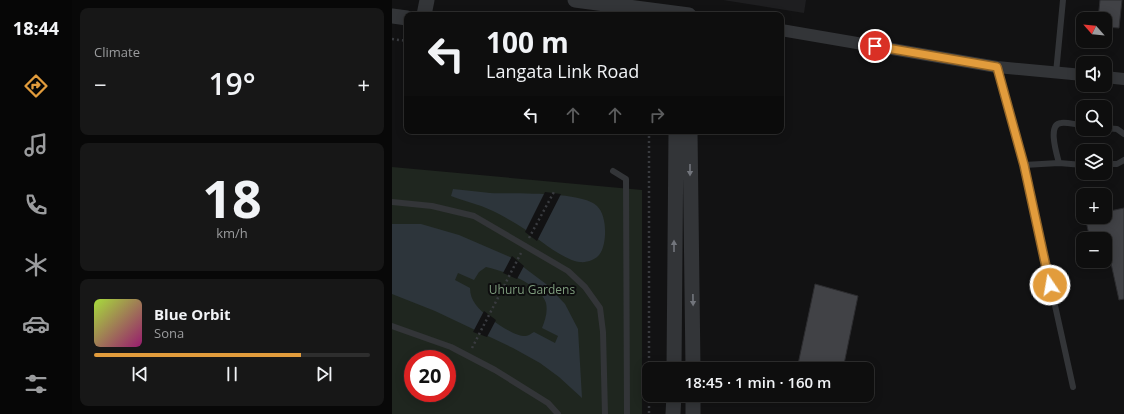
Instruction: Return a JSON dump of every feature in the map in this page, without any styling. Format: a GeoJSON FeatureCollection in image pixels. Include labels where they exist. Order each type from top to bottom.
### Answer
{"type":"FeatureCollection","features":[{"type":"Feature","properties":{"kind":"street"},"geometry":{"type":"LineString","coordinates":[[425,12],[427,0]]}},
{"type":"Feature","properties":{"kind":"street"},"geometry":{"type":"LineString","coordinates":[[576,0],[667,12]]}},
{"type":"Feature","properties":{"kind":"street"},"geometry":{"type":"LineString","coordinates":[[392,16],[404,18]]}},
{"type":"Feature","properties":{"kind":"street"},"geometry":{"type":"LineString","coordinates":[[784,33],[997,67],[1076,74]]}},
{"type":"Feature","properties":{"kind":"street"},"geometry":{"type":"LineString","coordinates":[[1112,78],[1124,79]]}},
{"type":"Feature","properties":{"kind":"street"},"geometry":{"type":"LineString","coordinates":[[674,362],[676,134]]}},
{"type":"Feature","properties":{"kind":"street"},"geometry":{"type":"LineString","coordinates":[[690,134],[693,362]]}},
{"type":"Feature","properties":{"kind":"street"},"geometry":{"type":"LineString","coordinates":[[674,402],[674,414]]}},
{"type":"Feature","properties":{"kind":"street"},"geometry":{"type":"LineString","coordinates":[[693,402],[693,414]]}},
{"type":"Feature","properties":{"kind":"lane"},"geometry":{"type":"LineString","coordinates":[[1056,73],[1064,0]]}},
{"type":"Feature","properties":{"kind":"lane"},"geometry":{"type":"LineString","coordinates":[[997,67],[1024,165],[1073,387]]}},
{"type":"Feature","properties":{"kind":"lane"},"geometry":{"type":"LineString","coordinates":[[1059,163],[1054,143],[1054,129],[1056,125],[1060,123],[1076,124]]}},
{"type":"Feature","properties":{"kind":"lane"},"geometry":{"type":"LineString","coordinates":[[1112,129],[1117,129],[1124,134]]}},
{"type":"Feature","properties":{"kind":"lane"},"geometry":{"type":"LineString","coordinates":[[1112,164],[1117,164],[1124,160]]}},
{"type":"Feature","properties":{"kind":"lane"},"geometry":{"type":"LineString","coordinates":[[1024,165],[1059,163],[1076,164]]}},
{"type":"Feature","properties":{"kind":"lane"},"geometry":{"type":"LineString","coordinates":[[613,171],[626,179],[627,414]]}},
{"type":"Feature","properties":{"kind":"lane"},"geometry":{"type":"LineString","coordinates":[[392,202],[432,206],[474,216],[568,271],[585,287],[600,308],[603,332],[605,414]]}},
{"type":"Feature","properties":{"kind":"lane"},"geometry":{"type":"LineString","coordinates":[[392,326],[451,347],[495,370],[548,403],[558,414]]}},
{"type":"Feature","properties":{"kind":"path"},"geometry":{"type":"LineString","coordinates":[[392,39],[404,41]]}},
{"type":"Feature","properties":{"kind":"path"},"geometry":{"type":"LineString","coordinates":[[649,134],[649,414]]}},
{"type":"Feature","properties":{"kind":"path"},"geometry":{"type":"LineString","coordinates":[[468,356],[554,190]]}},
{"type":"Feature","properties":{"kind":"shaded area"},"geometry":{"type":"Polygon","coordinates":[[[723,0],[806,0],[804,13],[723,0]]]}},
{"type":"Feature","properties":{"kind":"shaded area"},"geometry":{"type":"Polygon","coordinates":[[[453,189],[490,193],[546,194],[589,201],[597,206],[603,215],[605,235],[603,247],[600,254],[592,260],[583,262],[574,261],[559,254],[526,230],[494,211],[451,196],[453,189]]]}},
{"type":"Feature","properties":{"kind":"shaded area"},"geometry":{"type":"Polygon","coordinates":[[[392,224],[421,224],[459,235],[510,257],[546,284],[565,304],[578,329],[582,398],[559,377],[540,363],[513,348],[435,311],[392,294],[392,224]],[[486,267],[479,272],[474,280],[458,273],[455,280],[470,288],[473,301],[476,305],[499,325],[520,335],[527,336],[534,332],[555,343],[558,336],[542,328],[547,310],[546,303],[542,296],[529,284],[486,267]]]}},
{"type":"Feature","properties":{"kind":"green space","name":"Uhuru Gardens"},"geometry":{"type":"Polygon","coordinates":[[[392,167],[642,190],[642,414],[392,414],[392,167]]]}},
{"type":"Feature","properties":{"kind":"pier"},"geometry":{"type":"Polygon","coordinates":[[[545,192],[561,194],[537,241],[525,232],[545,192]]]}},
{"type":"Feature","properties":{"kind":"pier"},"geometry":{"type":"Polygon","coordinates":[[[512,256],[524,266],[517,279],[503,273],[512,256]]]}},
{"type":"Feature","properties":{"kind":"pier"},"geometry":{"type":"Polygon","coordinates":[[[484,311],[496,320],[487,337],[473,332],[484,311]]]}},
{"type":"Feature","properties":{"kind":"building"},"geometry":{"type":"Polygon","coordinates":[[[1100,0],[1122,0],[1119,28],[1112,28],[1112,12],[1099,12],[1100,0]]]}},
{"type":"Feature","properties":{"kind":"building"},"geometry":{"type":"Polygon","coordinates":[[[1124,208],[1124,299],[1119,300],[1112,268],[1112,232],[1088,232],[1087,224],[1112,224],[1112,211],[1124,208]]]}},
{"type":"Feature","properties":{"kind":"building"},"geometry":{"type":"Polygon","coordinates":[[[815,284],[858,296],[844,362],[798,362],[815,284]]]}},
{"type":"Feature","properties":{"kind":"route"},"geometry":{"type":"LineString","coordinates":[[875,46],[997,67],[1024,165],[1050,285]]}}]}
